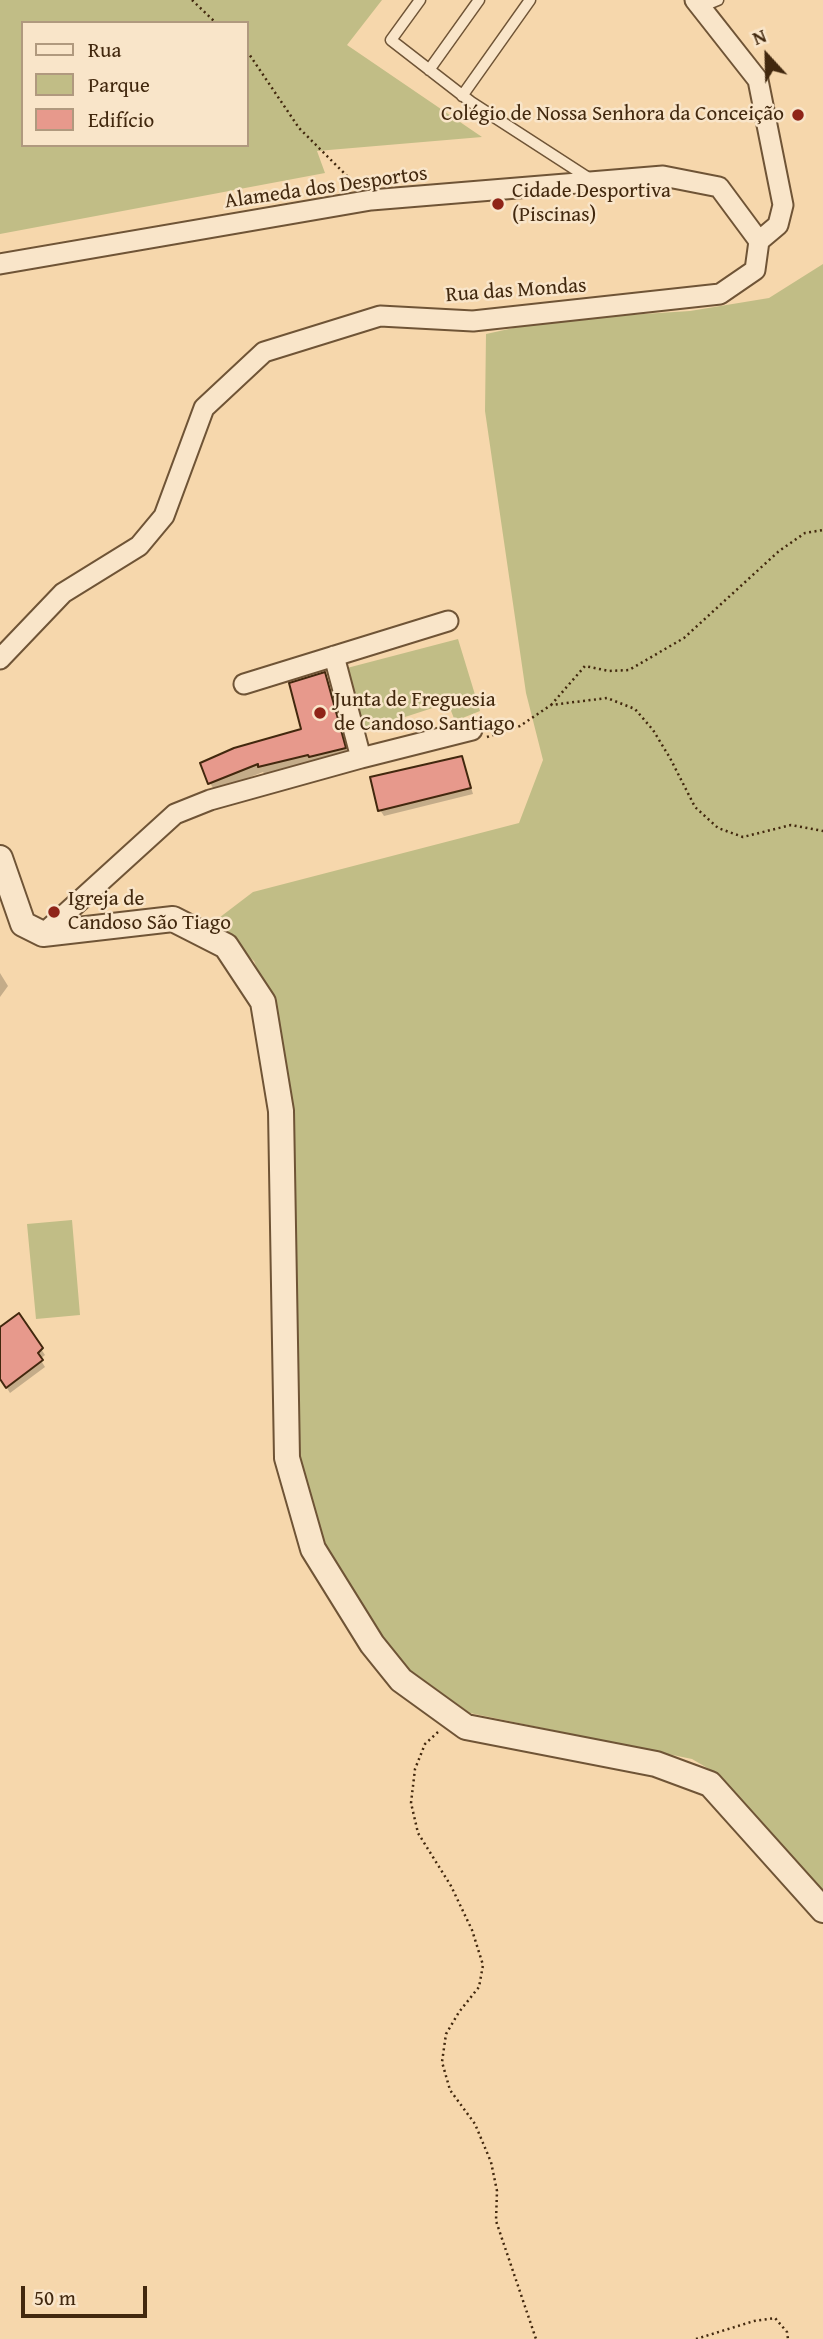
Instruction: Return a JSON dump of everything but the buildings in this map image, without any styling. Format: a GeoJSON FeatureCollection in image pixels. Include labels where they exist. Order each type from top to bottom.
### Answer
{"type":"FeatureCollection","features":[{"type":"Feature","properties":{"kind":"street","name":"Rua das Mondas"},"geometry":{"type":"LineString","coordinates":[[0,659],[63,593],[139,546],[164,516],[204,408],[264,352],[380,316],[473,321],[720,294],[755,270],[759,241],[778,225],[783,205],[758,80],[705,2]]}},
{"type":"Feature","properties":{"kind":"street","name":"Alameda dos Desportos"},"geometry":{"type":"LineString","coordinates":[[0,264],[371,200],[663,176],[719,187],[759,241]]}},
{"type":"Feature","properties":{"kind":"street"},"geometry":{"type":"LineString","coordinates":[[244,684],[448,621]]}},
{"type":"Feature","properties":{"kind":"street"},"geometry":{"type":"LineString","coordinates":[[334,656],[361,758]]}},
{"type":"Feature","properties":{"kind":"street"},"geometry":{"type":"LineString","coordinates":[[43,934],[176,814],[210,800],[472,730]]}},
{"type":"Feature","properties":{"kind":"street"},"geometry":{"type":"LineString","coordinates":[[0,858],[23,924],[43,934],[173,919],[226,946],[263,1002],[281,1111],[287,1458],[313,1549],[372,1644],[401,1680],[466,1727],[656,1764],[710,1784],[823,1910]]}},
{"type":"Feature","properties":{"kind":"lane"},"geometry":{"type":"LineString","coordinates":[[421,0],[391,40],[463,96],[593,182]]}},
{"type":"Feature","properties":{"kind":"lane"},"geometry":{"type":"LineString","coordinates":[[429,70],[479,0]]}},
{"type":"Feature","properties":{"kind":"lane"},"geometry":{"type":"LineString","coordinates":[[463,96],[530,0]]}},
{"type":"Feature","properties":{"kind":"path"},"geometry":{"type":"LineString","coordinates":[[191,0],[214,21]]}},
{"type":"Feature","properties":{"kind":"path"},"geometry":{"type":"LineString","coordinates":[[248,52],[299,128],[371,200]]}},
{"type":"Feature","properties":{"kind":"path"},"geometry":{"type":"LineString","coordinates":[[472,730],[486,737],[520,726],[551,705],[585,666],[609,671],[629,670],[684,638],[779,551],[805,533],[823,530]]}},
{"type":"Feature","properties":{"kind":"path"},"geometry":{"type":"LineString","coordinates":[[551,705],[607,698],[635,709],[653,730],[695,807],[718,828],[743,837],[791,825],[823,831]]}},
{"type":"Feature","properties":{"kind":"path"},"geometry":{"type":"LineString","coordinates":[[454,1718],[425,1744],[415,1769],[411,1803],[418,1833],[451,1886],[472,1930],[483,1965],[480,1987],[459,2012],[446,2034],[442,2062],[450,2090],[475,2124],[491,2162],[497,2191],[496,2221],[536,2339]]}},
{"type":"Feature","properties":{"kind":"path"},"geometry":{"type":"LineString","coordinates":[[696,2339],[754,2321],[775,2318],[787,2332],[788,2339]]}},
{"type":"Feature","properties":{"kind":"green space"},"geometry":{"type":"Polygon","coordinates":[[[0,0],[382,0],[347,45],[482,137],[317,151],[325,173],[0,234],[0,0]]]}},
{"type":"Feature","properties":{"kind":"green space"},"geometry":{"type":"Polygon","coordinates":[[[823,264],[823,1896],[791,1863],[721,1776],[692,1759],[470,1713],[410,1670],[363,1612],[318,1534],[297,1450],[292,1126],[277,1021],[254,961],[211,924],[253,892],[519,823],[543,760],[526,693],[485,411],[486,334],[550,320],[690,311],[769,298],[823,264]]]}},
{"type":"Feature","properties":{"kind":"green space"},"geometry":{"type":"Polygon","coordinates":[[[458,639],[480,711],[455,721],[448,703],[365,730],[347,668],[458,639]]]}},
{"type":"Feature","properties":{"kind":"green space"},"geometry":{"type":"Polygon","coordinates":[[[72,1220],[80,1315],[36,1319],[27,1224],[72,1220]]]}},
{"type":"Feature","properties":{"kind":"place","name":"Colégio de Nossa Senhora da Conceição"},"geometry":{"type":"Point","coordinates":[798,115]}},
{"type":"Feature","properties":{"kind":"place","name":"Cidade Desportiva (Piscinas)"},"geometry":{"type":"Point","coordinates":[498,204]}},
{"type":"Feature","properties":{"kind":"place","name":"Junta de Freguesia de Candoso Santiago"},"geometry":{"type":"Point","coordinates":[320,713]}},
{"type":"Feature","properties":{"kind":"place","name":"Igreja de Candoso São Tiago"},"geometry":{"type":"Point","coordinates":[54,912]}}]}
